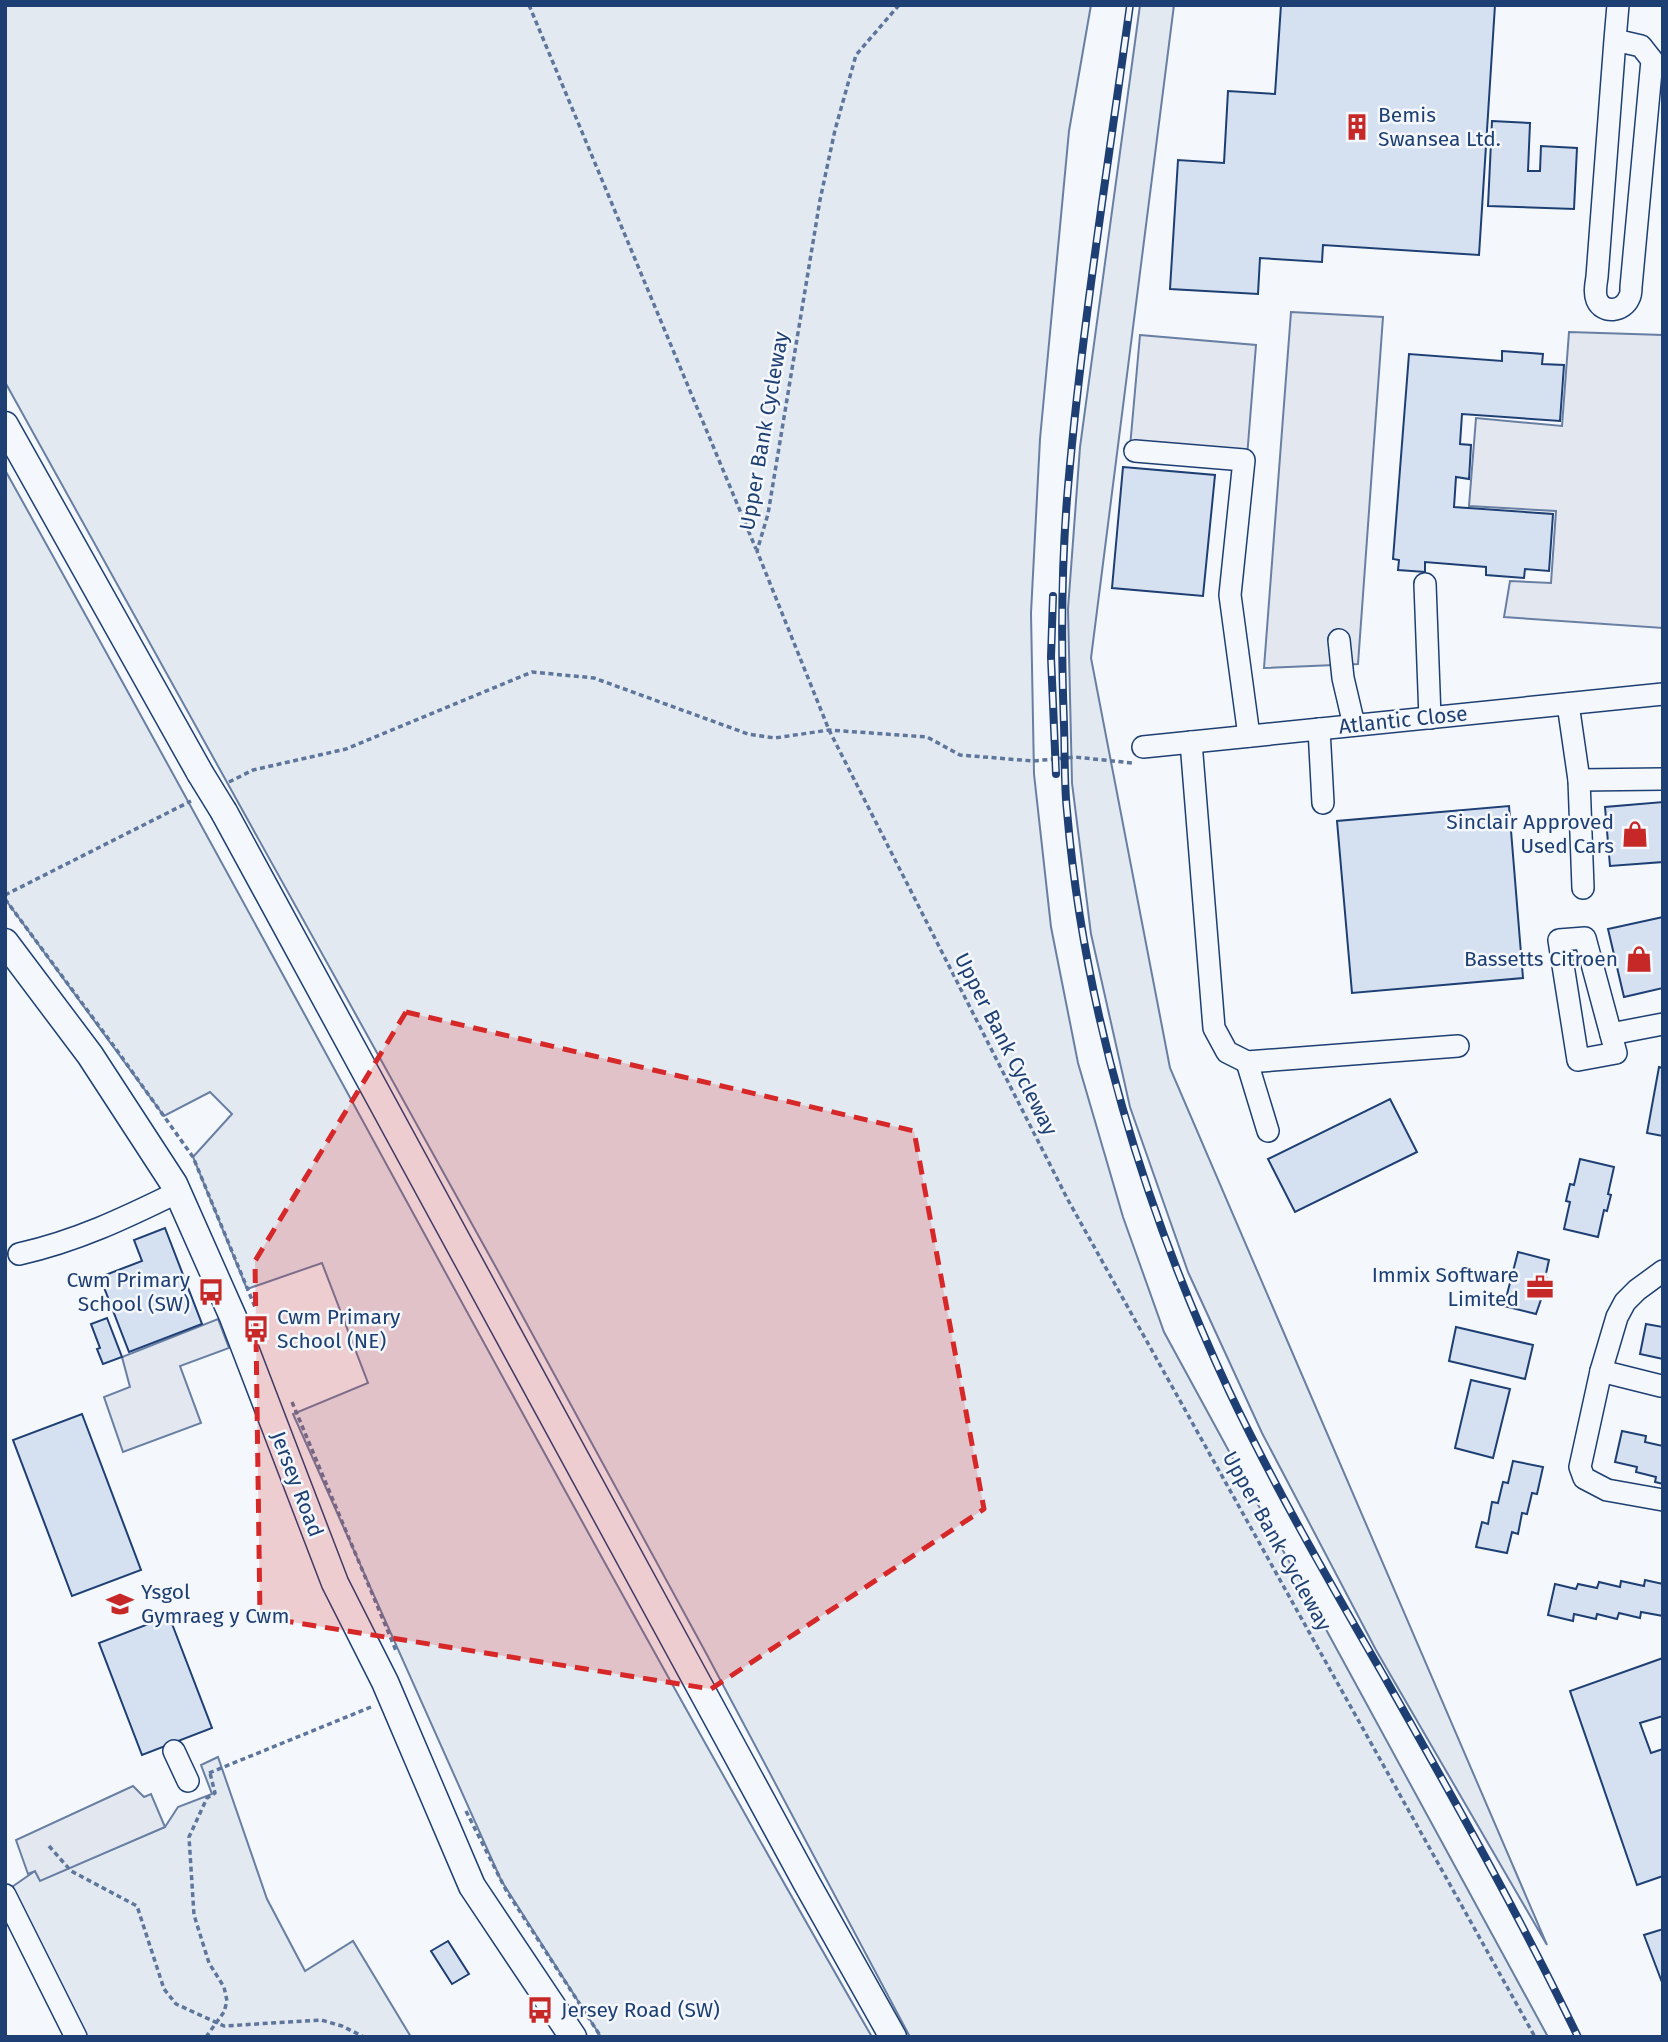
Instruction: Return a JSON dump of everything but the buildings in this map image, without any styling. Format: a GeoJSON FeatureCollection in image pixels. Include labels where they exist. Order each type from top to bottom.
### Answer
{"type":"FeatureCollection","features":[{"type":"Feature","properties":{"kind":"main road"},"geometry":{"type":"LineString","coordinates":[[5,425],[224,812],[893,2037]]}},
{"type":"Feature","properties":{"kind":"main road","name":"Jersey Road"},"geometry":{"type":"LineString","coordinates":[[5,942],[90,1055],[178,1192],[233,1317],[335,1583],[392,1699],[472,1885],[573,2037]]}},
{"type":"Feature","properties":{"kind":"street"},"geometry":{"type":"LineString","coordinates":[[1615,40],[1642,46],[1652,60],[1652,161],[1629,299],[1622,308],[1612,311],[1601,306],[1596,298],[1615,40],[1618,5]]}},
{"type":"Feature","properties":{"kind":"street"},"geometry":{"type":"LineString","coordinates":[[1135,451],[1244,460],[1230,596],[1250,736]]}},
{"type":"Feature","properties":{"kind":"street"},"geometry":{"type":"LineString","coordinates":[[1425,584],[1430,718]]}},
{"type":"Feature","properties":{"kind":"street"},"geometry":{"type":"LineString","coordinates":[[1339,640],[1343,678],[1354,725]]}},
{"type":"Feature","properties":{"kind":"street","name":"Atlantic Close"},"geometry":{"type":"LineString","coordinates":[[1143,747],[1663,694]]}},
{"type":"Feature","properties":{"kind":"street"},"geometry":{"type":"LineString","coordinates":[[1568,704],[1579,780],[1583,888]]}},
{"type":"Feature","properties":{"kind":"street"},"geometry":{"type":"LineString","coordinates":[[1319,729],[1323,803]]}},
{"type":"Feature","properties":{"kind":"street"},"geometry":{"type":"LineString","coordinates":[[1191,742],[1214,1028],[1227,1052],[1247,1062],[1458,1046]]}},
{"type":"Feature","properties":{"kind":"street"},"geometry":{"type":"LineString","coordinates":[[1579,780],[1663,779]]}},
{"type":"Feature","properties":{"kind":"street"},"geometry":{"type":"LineString","coordinates":[[1585,938],[1611,1034],[1616,1053],[1578,1060],[1559,940],[1585,938]]}},
{"type":"Feature","properties":{"kind":"street"},"geometry":{"type":"LineString","coordinates":[[1611,1034],[1663,1024]]}},
{"type":"Feature","properties":{"kind":"street"},"geometry":{"type":"LineString","coordinates":[[1247,1062],[1268,1131]]}},
{"type":"Feature","properties":{"kind":"street"},"geometry":{"type":"LineString","coordinates":[[19,1254],[81,1237],[178,1192]]}},
{"type":"Feature","properties":{"kind":"street"},"geometry":{"type":"LineString","coordinates":[[1663,1271],[1625,1302],[1617,1317],[1601,1371],[1580,1467],[1584,1478],[1607,1490],[1663,1500]]}},
{"type":"Feature","properties":{"kind":"street"},"geometry":{"type":"LineString","coordinates":[[1601,1371],[1661,1386]]}},
{"type":"Feature","properties":{"kind":"street"},"geometry":{"type":"LineString","coordinates":[[174,1751],[188,1781]]}},
{"type":"Feature","properties":{"kind":"street"},"geometry":{"type":"LineString","coordinates":[[5,1895],[76,2037]]}},
{"type":"Feature","properties":{"kind":"path"},"geometry":{"type":"LineString","coordinates":[[529,5],[757,551]]}},
{"type":"Feature","properties":{"kind":"path","name":"Upper Bank Cycleway"},"geometry":{"type":"LineString","coordinates":[[899,5],[856,55],[835,130],[820,200],[768,514],[757,551],[828,730],[1068,1200],[1535,2037]]}},
{"type":"Feature","properties":{"kind":"path"},"geometry":{"type":"LineString","coordinates":[[228,782],[253,770],[346,749],[531,672],[594,678],[748,734],[775,738],[828,730],[927,737],[960,755],[1034,761],[1074,757],[1144,765],[1143,747]]}},
{"type":"Feature","properties":{"kind":"path"},"geometry":{"type":"LineString","coordinates":[[5,895],[191,801]]}},
{"type":"Feature","properties":{"kind":"path"},"geometry":{"type":"LineString","coordinates":[[188,1781],[392,1699]]}},
{"type":"Feature","properties":{"kind":"path"},"geometry":{"type":"LineString","coordinates":[[206,2037],[224,2012],[227,2001],[224,1987],[209,1963],[194,1916],[189,1837],[207,1798],[215,1793],[210,1773]]}},
{"type":"Feature","properties":{"kind":"path"},"geometry":{"type":"LineString","coordinates":[[49,1846],[71,1871],[137,1906],[164,1989],[176,2004],[223,2026],[321,2021],[342,2026],[364,2037]]}},
{"type":"Feature","properties":{"kind":"highlighted area"},"geometry":{"type":"Polygon","coordinates":[[[406,1012],[914,1131],[984,1509],[711,1689],[260,1617],[255,1261],[406,1012]]]}},
{"type":"Feature","properties":{"kind":"shaded area"},"geometry":{"type":"Polygon","coordinates":[[[5,5],[1091,5],[1069,131],[1040,439],[1031,613],[1034,774],[1051,927],[1078,1063],[1123,1217],[1164,1332],[1548,2037],[910,2037],[706,1653],[498,1271],[5,382],[5,5]]]}},
{"type":"Feature","properties":{"kind":"shaded area"},"geometry":{"type":"Polygon","coordinates":[[[1140,5],[1174,5],[1091,658],[1170,1068],[1547,1945],[1376,1650],[1262,1433],[1188,1272],[1130,1107],[1091,934],[1072,783],[1068,609],[1080,447],[1140,5]]]}},
{"type":"Feature","properties":{"kind":"shaded area"},"geometry":{"type":"Polygon","coordinates":[[[1291,312],[1383,317],[1358,664],[1264,668],[1291,312]]]}},
{"type":"Feature","properties":{"kind":"shaded area"},"geometry":{"type":"Polygon","coordinates":[[[1569,332],[1663,335],[1663,628],[1504,617],[1510,581],[1551,583],[1556,511],[1469,506],[1476,418],[1562,426],[1569,332]]]}},
{"type":"Feature","properties":{"kind":"shaded area"},"geometry":{"type":"Polygon","coordinates":[[[1140,335],[1256,345],[1247,457],[1130,447],[1140,335]]]}},
{"type":"Feature","properties":{"kind":"shaded area"},"geometry":{"type":"Polygon","coordinates":[[[5,470],[543,1451],[872,2037],[601,2037],[501,1880],[293,1414],[368,1383],[322,1263],[247,1289],[193,1157],[232,1114],[210,1092],[164,1116],[5,899],[5,470]]]}},
{"type":"Feature","properties":{"kind":"shaded area"},"geometry":{"type":"Polygon","coordinates":[[[218,1319],[229,1348],[180,1366],[201,1423],[123,1452],[104,1397],[130,1387],[122,1357],[218,1319]]]}},
{"type":"Feature","properties":{"kind":"shaded area"},"geometry":{"type":"Polygon","coordinates":[[[218,1757],[267,1899],[305,1971],[353,1941],[411,2037],[83,2037],[9,1889],[35,1871],[40,1880],[165,1827],[178,1807],[212,1794],[201,1765],[218,1757]]]}},
{"type":"Feature","properties":{"kind":"shaded area"},"geometry":{"type":"Polygon","coordinates":[[[133,1786],[144,1797],[151,1794],[165,1827],[40,1881],[35,1871],[28,1874],[16,1840],[133,1786]]]}},
{"type":"Feature","properties":{"kind":"railway"},"geometry":{"type":"LineString","coordinates":[[1130,5],[1080,366],[1068,487],[1063,576],[1062,666],[1066,800],[1075,886],[1103,1034],[1122,1108],[1170,1252],[1229,1391],[1306,1540],[1486,1859],[1578,2037]]}},
{"type":"Feature","properties":{"kind":"railway"},"geometry":{"type":"LineString","coordinates":[[1053,596],[1051,657],[1056,774]]}},
{"type":"Feature","properties":{"kind":"place","name":"Bemis Swansea Ltd."},"geometry":{"type":"Point","coordinates":[1357,127]}},
{"type":"Feature","properties":{"kind":"place","name":"Sinclair Approved Used Cars"},"geometry":{"type":"Point","coordinates":[1635,834]}},
{"type":"Feature","properties":{"kind":"place","name":"Bassetts Citroen"},"geometry":{"type":"Point","coordinates":[1639,959]}},
{"type":"Feature","properties":{"kind":"place","name":"Immix Software Limited"},"geometry":{"type":"Point","coordinates":[1540,1287]}},
{"type":"Feature","properties":{"kind":"place","name":"Cwm Primary School (SW)"},"geometry":{"type":"Point","coordinates":[211,1292]}},
{"type":"Feature","properties":{"kind":"place","name":"Cwm Primary School (NE)"},"geometry":{"type":"Point","coordinates":[256,1329]}},
{"type":"Feature","properties":{"kind":"place","name":"Ysgol Gymraeg y Cwm"},"geometry":{"type":"Point","coordinates":[120,1604]}},
{"type":"Feature","properties":{"kind":"place","name":"Jersey Road (SW)"},"geometry":{"type":"Point","coordinates":[540,2010]}}]}
